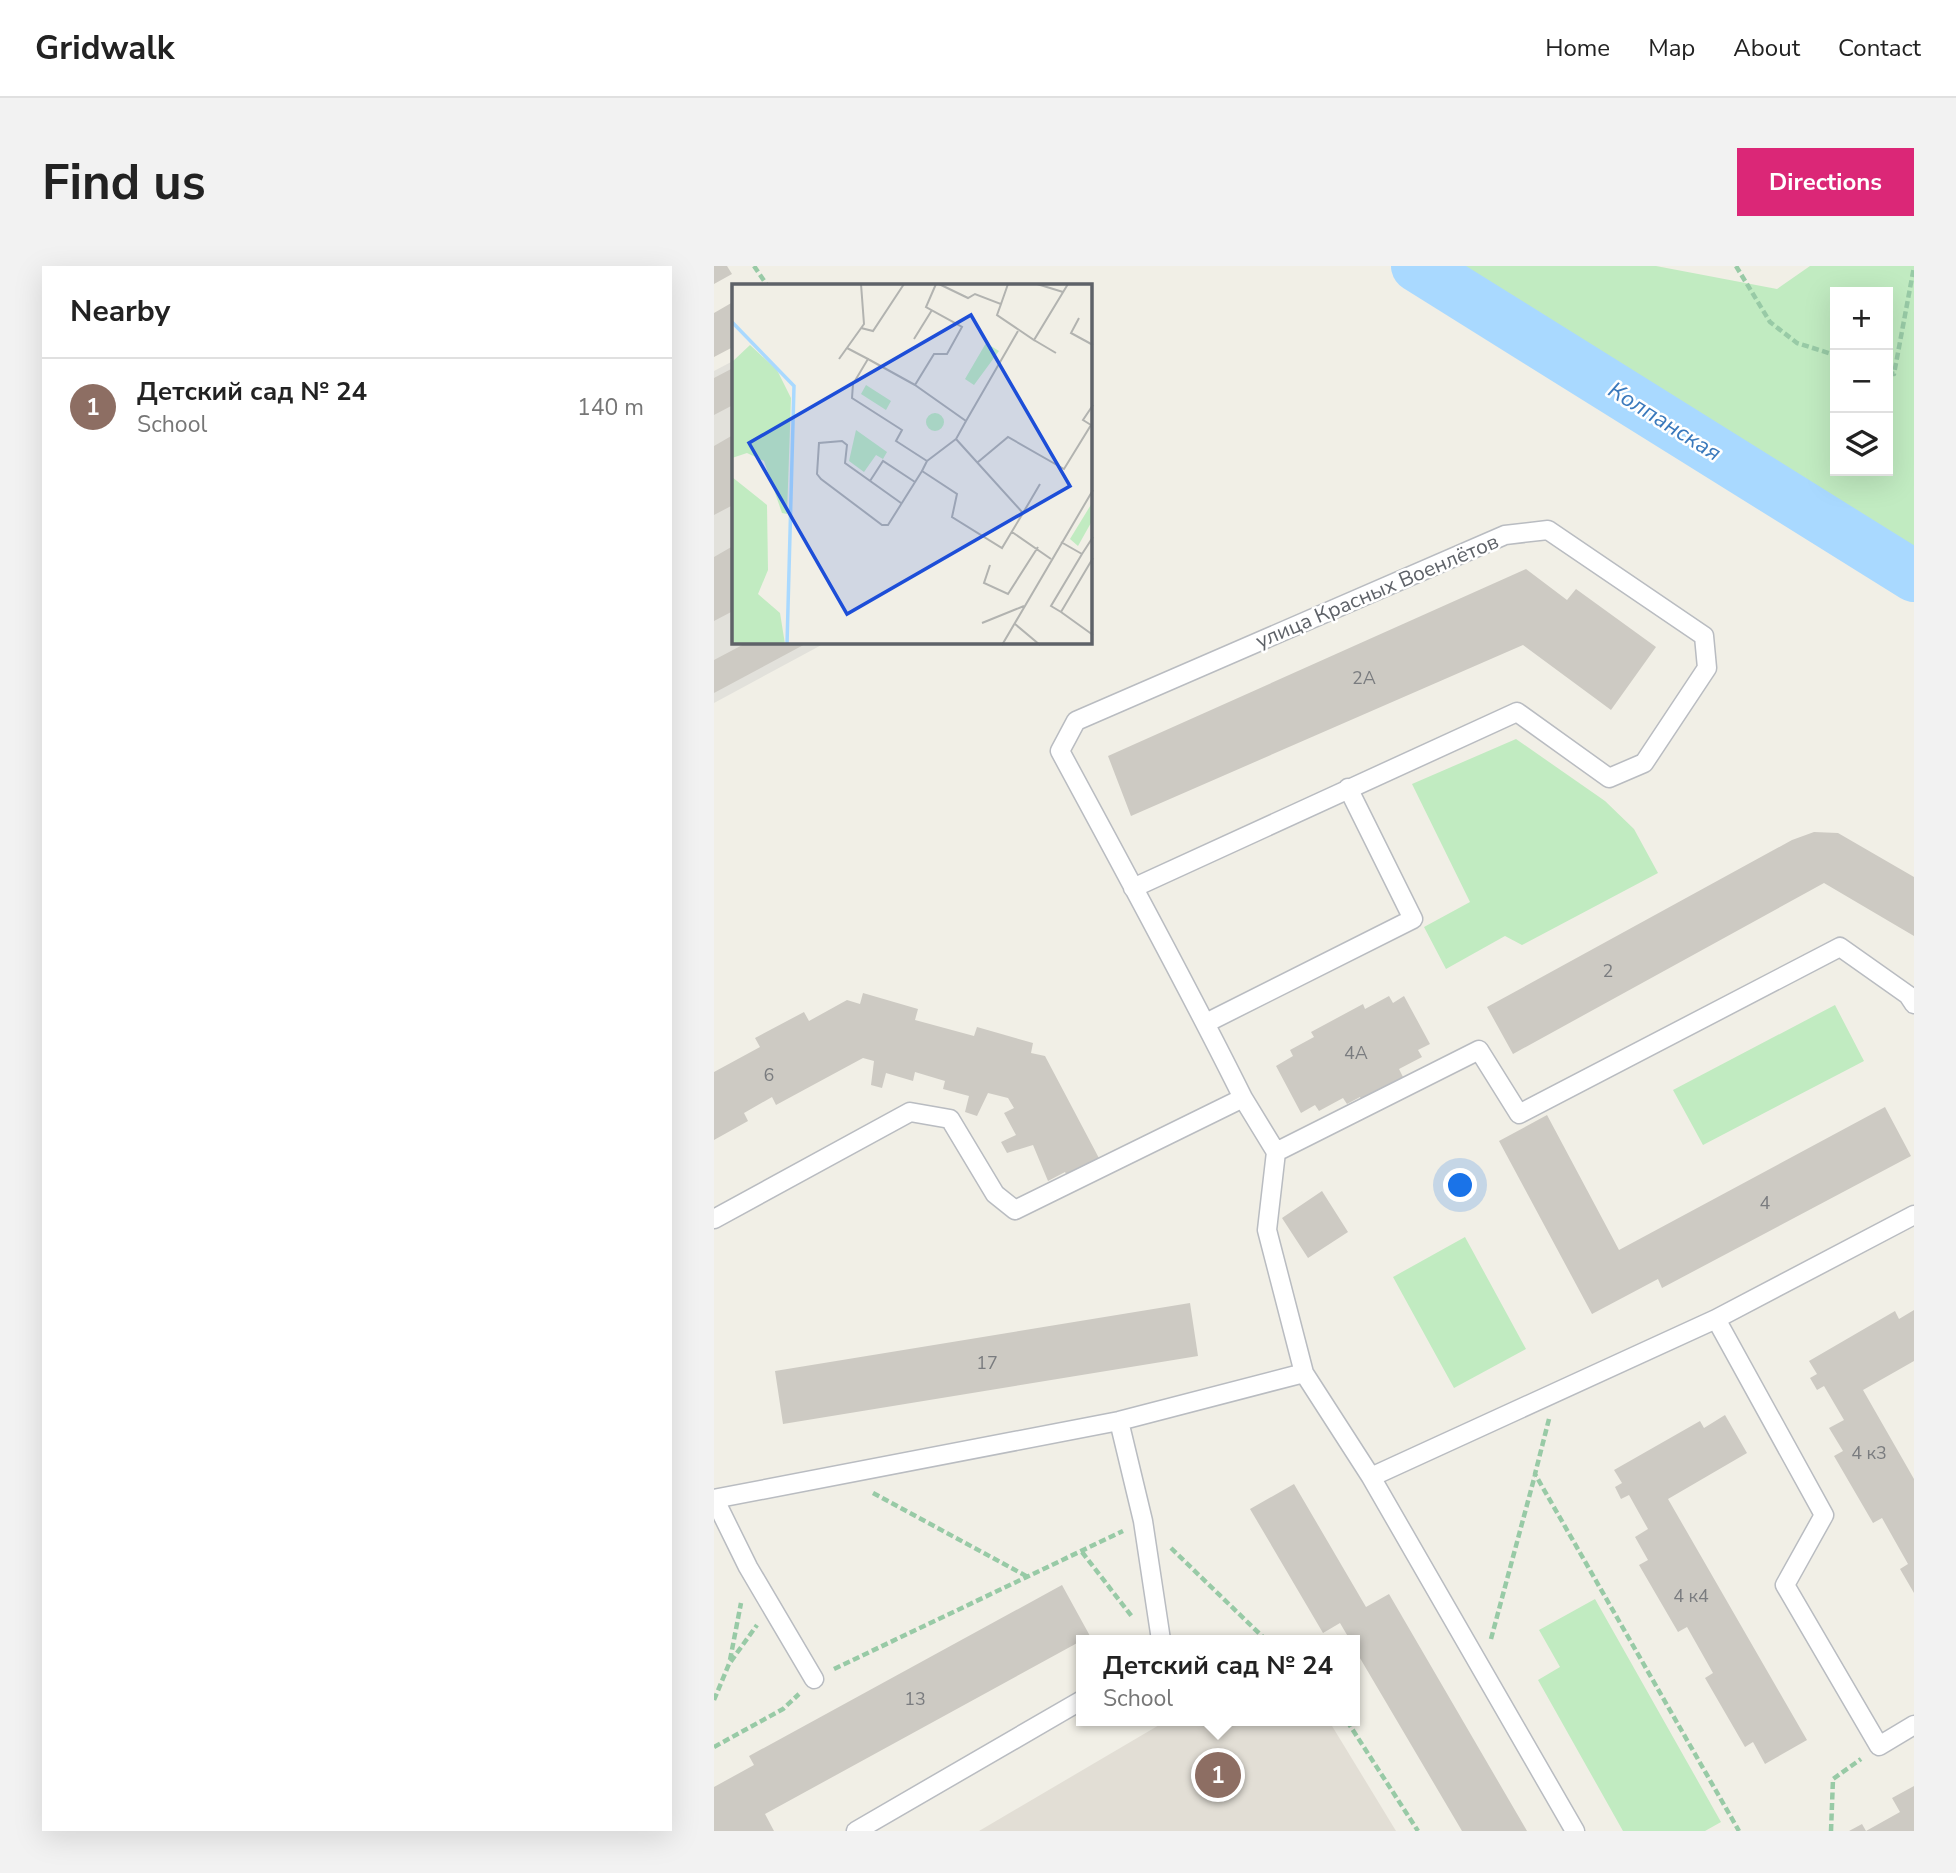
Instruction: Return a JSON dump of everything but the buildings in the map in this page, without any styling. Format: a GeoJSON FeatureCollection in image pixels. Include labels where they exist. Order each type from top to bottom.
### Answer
{"type":"FeatureCollection","features":[{"type":"Feature","properties":{"kind":"lane","name":"улица Красных Военлётов"},"geometry":{"type":"LineString","coordinates":[[1133,888],[1517,712],[1609,778],[1644,763],[1707,668],[1704,636],[1548,530],[1505,535],[1076,720],[1060,751],[1133,888],[1206,1023],[1243,1098],[1276,1152]]}},
{"type":"Feature","properties":{"kind":"lane"},"geometry":{"type":"LineString","coordinates":[[1206,1023],[1413,919],[1348,788]]}},
{"type":"Feature","properties":{"kind":"lane"},"geometry":{"type":"LineString","coordinates":[[1575,1831],[1371,1477],[1304,1373],[1267,1230],[1276,1152],[1479,1050],[1518,1114],[1840,947],[1908,995],[1914,1004]]}},
{"type":"Feature","properties":{"kind":"lane"},"geometry":{"type":"LineString","coordinates":[[714,1219],[910,1112],[950,1119],[995,1194],[1015,1210],[1243,1098]]}},
{"type":"Feature","properties":{"kind":"lane"},"geometry":{"type":"LineString","coordinates":[[1371,1477],[1556,1395],[1716,1319],[1914,1214]]}},
{"type":"Feature","properties":{"kind":"lane"},"geometry":{"type":"LineString","coordinates":[[1716,1319],[1824,1515],[1785,1585],[1879,1746],[1914,1725]]}},
{"type":"Feature","properties":{"kind":"lane"},"geometry":{"type":"LineString","coordinates":[[814,1679],[748,1567],[715,1499],[837,1473],[1119,1421],[1304,1373]]}},
{"type":"Feature","properties":{"kind":"lane"},"geometry":{"type":"LineString","coordinates":[[1119,1421],[1143,1521],[1160,1635]]}},
{"type":"Feature","properties":{"kind":"lane"},"geometry":{"type":"LineString","coordinates":[[856,1831],[1076,1703]]}},
{"type":"Feature","properties":{"kind":"path"},"geometry":{"type":"LineString","coordinates":[[754,266],[766,284]]}},
{"type":"Feature","properties":{"kind":"path"},"geometry":{"type":"LineString","coordinates":[[1736,266],[1770,322],[1797,343],[1830,353]]}},
{"type":"Feature","properties":{"kind":"path"},"geometry":{"type":"LineString","coordinates":[[1893,374],[1911,295],[1914,267]]}},
{"type":"Feature","properties":{"kind":"path"},"geometry":{"type":"LineString","coordinates":[[1483,1671],[1556,1395]]}},
{"type":"Feature","properties":{"kind":"path"},"geometry":{"type":"LineString","coordinates":[[837,1473],[1029,1577]]}},
{"type":"Feature","properties":{"kind":"path"},"geometry":{"type":"LineString","coordinates":[[1535,1474],[1739,1831]]}},
{"type":"Feature","properties":{"kind":"path"},"geometry":{"type":"LineString","coordinates":[[714,1747],[783,1709],[814,1679],[1143,1521],[1261,1635]]}},
{"type":"Feature","properties":{"kind":"path"},"geometry":{"type":"LineString","coordinates":[[1082,1552],[1142,1629]]}},
{"type":"Feature","properties":{"kind":"path"},"geometry":{"type":"LineString","coordinates":[[714,1699],[729,1664],[748,1567]]}},
{"type":"Feature","properties":{"kind":"path"},"geometry":{"type":"LineString","coordinates":[[729,1664],[771,1605]]}},
{"type":"Feature","properties":{"kind":"path"},"geometry":{"type":"LineString","coordinates":[[1351,1726],[1418,1831]]}},
{"type":"Feature","properties":{"kind":"path"},"geometry":{"type":"LineString","coordinates":[[1830,1831],[1833,1779],[1879,1746]]}},
{"type":"Feature","properties":{"kind":"shaded area"},"geometry":{"type":"Polygon","coordinates":[[[732,362],[732,644],[823,644],[714,703],[714,371],[732,362]]]}},
{"type":"Feature","properties":{"kind":"shaded area"},"geometry":{"type":"Polygon","coordinates":[[[1158,1726],[1332,1726],[1396,1831],[979,1831],[1158,1726]]]}},
{"type":"Feature","properties":{"kind":"green space"},"geometry":{"type":"Polygon","coordinates":[[[1445,266],[1656,266],[1777,289],[1810,266],[1914,266],[1914,556],[1445,266]]]}},
{"type":"Feature","properties":{"kind":"green space"},"geometry":{"type":"Polygon","coordinates":[[[1516,739],[1605,801],[1634,829],[1658,873],[1522,945],[1505,936],[1446,969],[1424,927],[1470,902],[1412,784],[1516,739]]]}},
{"type":"Feature","properties":{"kind":"green space"},"geometry":{"type":"Polygon","coordinates":[[[1835,1005],[1864,1061],[1703,1145],[1673,1090],[1835,1005]]]}},
{"type":"Feature","properties":{"kind":"green space"},"geometry":{"type":"Polygon","coordinates":[[[1465,1237],[1526,1349],[1454,1388],[1393,1277],[1465,1237]]]}},
{"type":"Feature","properties":{"kind":"green space"},"geometry":{"type":"Polygon","coordinates":[[[1595,1599],[1721,1822],[1705,1831],[1623,1831],[1538,1680],[1560,1667],[1539,1630],[1595,1599]]]}},
{"type":"Feature","properties":{"kind":"waterway","name":"Колпанская"},"geometry":{"type":"LineString","coordinates":[[1417,266],[1914,576]]}},
{"type":"Feature","properties":{"kind":"place","name":"Детский сад № 24"},"geometry":{"type":"Point","coordinates":[1218,1775]}}]}
